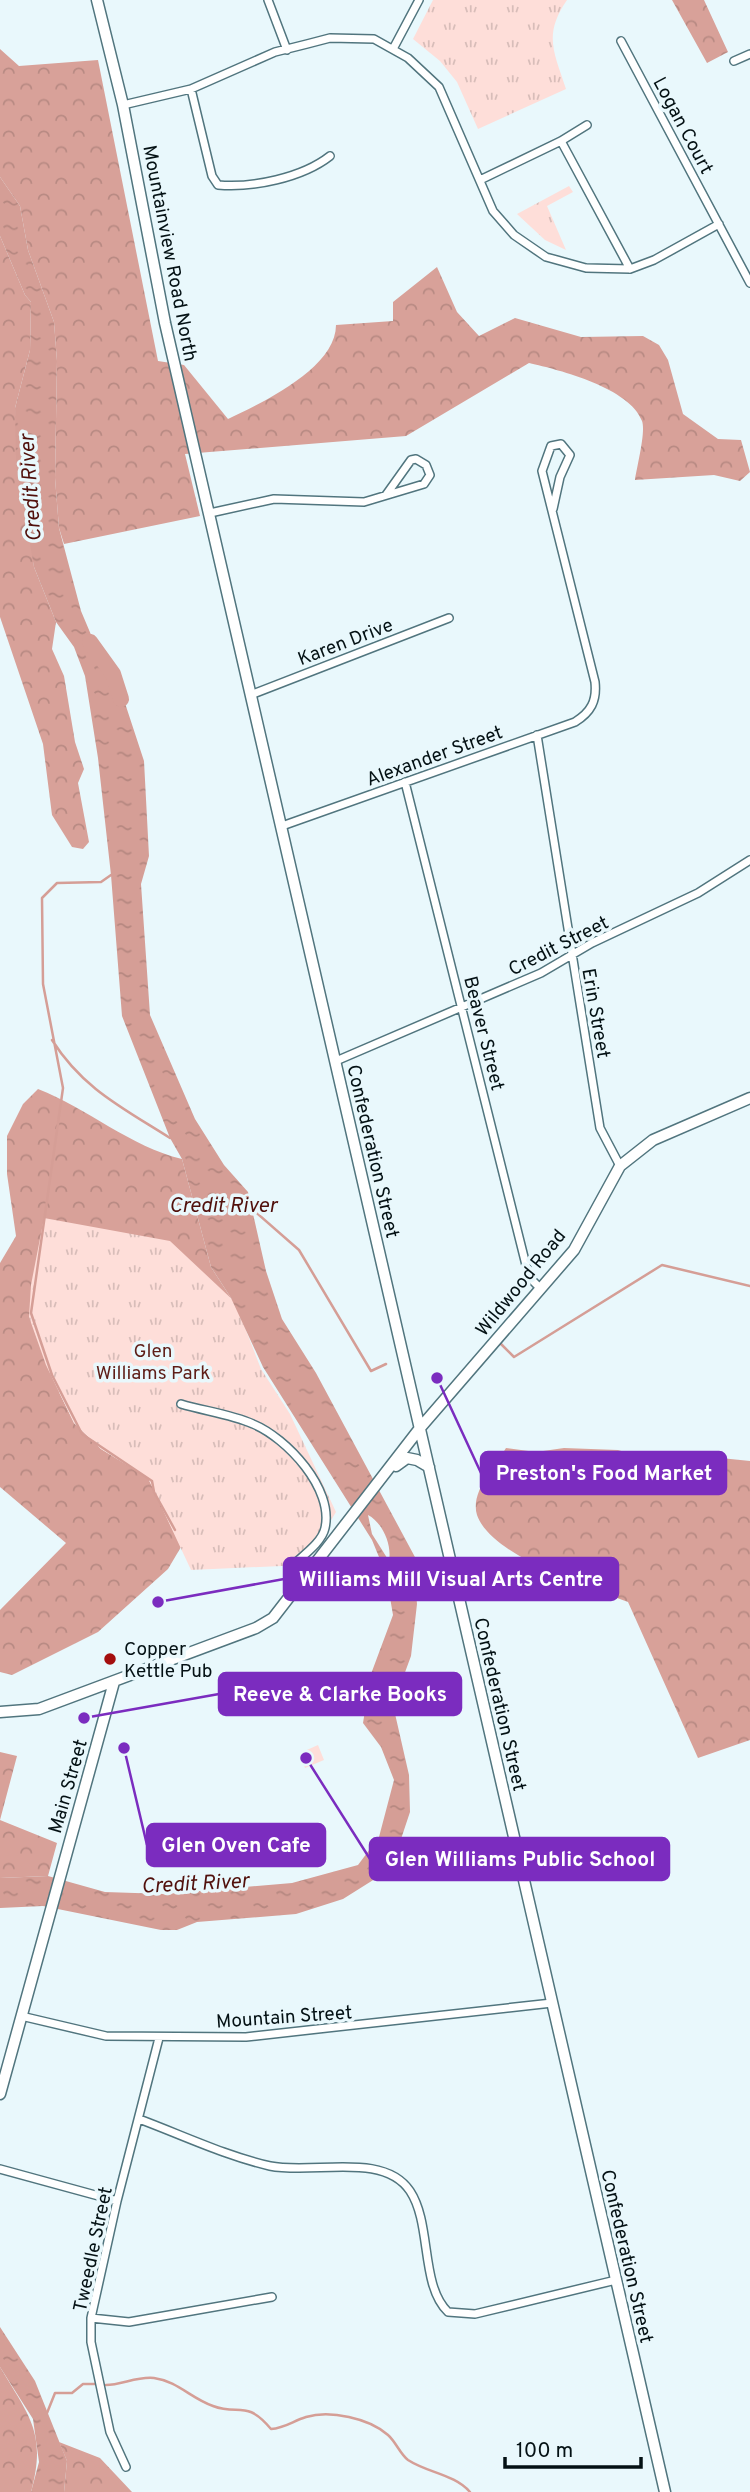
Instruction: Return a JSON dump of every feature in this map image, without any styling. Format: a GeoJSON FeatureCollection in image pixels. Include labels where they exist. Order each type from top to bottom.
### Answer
{"type":"FeatureCollection","features":[{"type":"Feature","properties":{"kind":"main road","name":"Mountainview Road North"},"geometry":{"type":"LineString","coordinates":[[97,0],[123,105],[166,323],[210,513]]}},
{"type":"Feature","properties":{"kind":"main road","name":"Confederation Street"},"geometry":{"type":"LineString","coordinates":[[210,513],[665,2492]]}},
{"type":"Feature","properties":{"kind":"main road","name":"Wildwood Road"},"geometry":{"type":"LineString","coordinates":[[420,1429],[573,1250],[620,1166],[653,1140],[750,1098]]}},
{"type":"Feature","properties":{"kind":"main road"},"geometry":{"type":"LineString","coordinates":[[0,1712],[39,1709],[256,1628],[272,1618],[303,1582],[420,1429]]}},
{"type":"Feature","properties":{"kind":"main road"},"geometry":{"type":"LineString","coordinates":[[386,1474],[407,1458],[429,1467]]}},
{"type":"Feature","properties":{"kind":"main road","name":"Main Street"},"geometry":{"type":"LineString","coordinates":[[0,2094],[114,1682]]}},
{"type":"Feature","properties":{"kind":"street"},"geometry":{"type":"LineString","coordinates":[[268,0],[287,50]]}},
{"type":"Feature","properties":{"kind":"street"},"geometry":{"type":"LineString","coordinates":[[393,49],[419,0]]}},
{"type":"Feature","properties":{"kind":"street"},"geometry":{"type":"LineString","coordinates":[[123,105],[191,89],[287,50],[330,38],[374,39],[420,67],[439,87],[501,223],[547,257],[586,268],[630,269],[654,260],[719,224]]}},
{"type":"Feature","properties":{"kind":"street","name":"Logan Court"},"geometry":{"type":"LineString","coordinates":[[621,41],[750,283]]}},
{"type":"Feature","properties":{"kind":"street"},"geometry":{"type":"LineString","coordinates":[[734,61],[750,54]]}},
{"type":"Feature","properties":{"kind":"street"},"geometry":{"type":"LineString","coordinates":[[191,89],[212,176],[218,185],[234,188],[314,169],[330,156]]}},
{"type":"Feature","properties":{"kind":"street"},"geometry":{"type":"LineString","coordinates":[[480,180],[561,141],[587,125]]}},
{"type":"Feature","properties":{"kind":"street"},"geometry":{"type":"LineString","coordinates":[[561,141],[630,269]]}},
{"type":"Feature","properties":{"kind":"street"},"geometry":{"type":"LineString","coordinates":[[561,444],[570,455],[560,477],[552,509],[543,483],[543,461],[551,446],[561,444]]}},
{"type":"Feature","properties":{"kind":"street"},"geometry":{"type":"LineString","coordinates":[[210,513],[274,499],[353,503],[386,495],[424,484],[430,475],[426,465],[416,459],[411,460],[386,495]]}},
{"type":"Feature","properties":{"kind":"street","name":"Alexander Street"},"geometry":{"type":"LineString","coordinates":[[282,826],[575,722],[592,707],[595,681],[552,509]]}},
{"type":"Feature","properties":{"kind":"street","name":"Karen Drive"},"geometry":{"type":"LineString","coordinates":[[253,694],[449,618]]}},
{"type":"Feature","properties":{"kind":"street","name":"Erin Street"},"geometry":{"type":"LineString","coordinates":[[537,736],[600,1128],[620,1166]]}},
{"type":"Feature","properties":{"kind":"street","name":"Beaver Street"},"geometry":{"type":"LineString","coordinates":[[405,782],[526,1265],[530,1278],[540,1288]]}},
{"type":"Feature","properties":{"kind":"street","name":"Credit Street"},"geometry":{"type":"LineString","coordinates":[[336,1061],[462,1009],[698,893],[750,860]]}},
{"type":"Feature","properties":{"kind":"street"},"geometry":{"type":"LineString","coordinates":[[181,1404],[252,1423],[273,1434],[309,1473],[327,1512],[325,1530],[294,1564],[303,1582]]}},
{"type":"Feature","properties":{"kind":"street","name":"Mountain Street"},"geometry":{"type":"LineString","coordinates":[[21,2015],[78,2032],[159,2038],[301,2033],[552,2003]]}},
{"type":"Feature","properties":{"kind":"street","name":"Tweedle Street"},"geometry":{"type":"LineString","coordinates":[[126,2467],[110,2432],[91,2342],[92,2318],[117,2202],[159,2038]]}},
{"type":"Feature","properties":{"kind":"street"},"geometry":{"type":"LineString","coordinates":[[139,2119],[269,2166],[295,2169],[373,2168],[396,2174],[411,2192],[418,2207],[433,2284],[448,2312],[475,2314],[616,2280]]}},
{"type":"Feature","properties":{"kind":"street"},"geometry":{"type":"LineString","coordinates":[[0,2169],[117,2202]]}},
{"type":"Feature","properties":{"kind":"street"},"geometry":{"type":"LineString","coordinates":[[92,2318],[129,2322],[272,2297]]}},
{"type":"Feature","properties":{"kind":"green space"},"geometry":{"type":"Polygon","coordinates":[[[433,0],[567,0],[555,23],[553,34],[555,54],[566,89],[478,129],[457,82],[440,61],[413,39],[433,0]]]}},
{"type":"Feature","properties":{"kind":"green space"},"geometry":{"type":"Polygon","coordinates":[[[672,0],[704,0],[728,52],[707,63],[672,0]]]}},
{"type":"Feature","properties":{"kind":"green space"},"geometry":{"type":"Polygon","coordinates":[[[0,49],[19,66],[98,60],[158,361],[184,365],[228,419],[277,394],[311,369],[324,356],[333,341],[336,325],[393,321],[393,302],[437,267],[457,312],[479,336],[515,318],[581,337],[643,336],[659,345],[668,360],[683,414],[718,439],[741,440],[750,472],[740,481],[714,475],[635,480],[643,426],[635,409],[624,399],[593,382],[529,363],[406,436],[185,454],[200,516],[64,544],[59,528],[55,478],[57,361],[54,322],[28,250],[20,206],[0,177],[0,49]]]}},
{"type":"Feature","properties":{"kind":"green space"},"geometry":{"type":"Polygon","coordinates":[[[569,186],[573,192],[547,206],[566,250],[545,240],[517,214],[569,186]]]}},
{"type":"Feature","properties":{"kind":"green space"},"geometry":{"type":"Polygon","coordinates":[[[0,236],[25,295],[31,302],[30,350],[15,408],[34,567],[56,622],[52,649],[64,676],[75,742],[84,769],[78,783],[89,842],[83,849],[72,847],[52,815],[43,744],[0,617],[0,236]]]}},
{"type":"Feature","properties":{"kind":"green space"},"geometry":{"type":"Polygon","coordinates":[[[38,1089],[145,1146],[182,1159],[211,1267],[231,1298],[200,1292],[71,1308],[59,1392],[74,1423],[101,1449],[148,1478],[181,1547],[168,1569],[98,1632],[12,1675],[0,1672],[0,1610],[66,1543],[0,1487],[0,1263],[16,1236],[7,1174],[7,1136],[23,1104],[38,1089]]]}},
{"type":"Feature","properties":{"kind":"green space","name":"Glen Williams Park"},"geometry":{"type":"Polygon","coordinates":[[[44,1218],[170,1241],[235,1302],[261,1369],[290,1414],[336,1512],[304,1565],[191,1570],[148,1478],[101,1449],[74,1423],[46,1365],[29,1317],[31,1285],[44,1218]]]}},
{"type":"Feature","properties":{"kind":"green space"},"geometry":{"type":"Polygon","coordinates":[[[506,1448],[536,1452],[564,1448],[618,1450],[655,1461],[701,1456],[750,1461],[750,1740],[698,1758],[628,1602],[544,1569],[501,1544],[486,1530],[477,1515],[477,1497],[506,1448]]]}},
{"type":"Feature","properties":{"kind":"green space"},"geometry":{"type":"Polygon","coordinates":[[[318,1745],[324,1760],[305,1768],[300,1753],[318,1745]]]}},
{"type":"Feature","properties":{"kind":"green space"},"geometry":{"type":"Polygon","coordinates":[[[0,1752],[17,1756],[0,1820],[0,1752]]]}},
{"type":"Feature","properties":{"kind":"green space"},"geometry":{"type":"Polygon","coordinates":[[[0,1820],[57,1843],[48,1876],[0,1878],[0,1820]]]}},
{"type":"Feature","properties":{"kind":"green space"},"geometry":{"type":"Polygon","coordinates":[[[0,2367],[27,2413],[36,2439],[37,2454],[31,2492],[0,2492],[0,2367]]]}},
{"type":"Feature","properties":{"kind":"green space"},"geometry":{"type":"Polygon","coordinates":[[[59,2442],[100,2458],[132,2492],[64,2492],[67,2461],[59,2442]]]}},
{"type":"Feature","properties":{"kind":"water","name":"Credit River"},"geometry":{"type":"Polygon","coordinates":[[[0,177],[20,206],[28,250],[54,322],[57,361],[55,478],[59,528],[81,611],[100,656],[121,691],[144,761],[149,856],[141,884],[150,1015],[195,1119],[224,1165],[248,1192],[266,1271],[282,1319],[316,1373],[430,1585],[416,1593],[411,1656],[393,1705],[409,1775],[410,1812],[400,1842],[378,1877],[343,1899],[296,1914],[197,1922],[177,1930],[161,1930],[43,1906],[0,1908],[0,1878],[48,1876],[105,1892],[165,1894],[292,1883],[358,1865],[379,1837],[394,1780],[381,1747],[363,1723],[371,1674],[393,1615],[386,1574],[372,1540],[263,1367],[231,1298],[211,1267],[182,1159],[170,1138],[122,1016],[111,875],[98,758],[85,676],[74,647],[56,622],[34,567],[16,465],[15,408],[30,350],[31,302],[25,295],[0,236],[0,177]],[[368,1515],[372,1534],[389,1561],[385,1535],[368,1515]]]}},
{"type":"Feature","properties":{"kind":"water"},"geometry":{"type":"Polygon","coordinates":[[[0,2327],[35,2381],[67,2461],[64,2492],[31,2492],[39,2462],[33,2419],[0,2367],[0,2327]]]}},
{"type":"Feature","properties":{"kind":"waterway","name":"Credit River"},"geometry":{"type":"LineString","coordinates":[[90,642],[113,674],[121,699]]}},
{"type":"Feature","properties":{"kind":"waterway"},"geometry":{"type":"LineString","coordinates":[[111,875],[101,882],[57,883],[42,898],[43,984],[63,1088],[31,1313],[52,1375],[82,1434],[152,1481],[154,1492],[175,1530]]}},
{"type":"Feature","properties":{"kind":"waterway"},"geometry":{"type":"LineString","coordinates":[[52,1040],[91,1085],[120,1107],[170,1138]]}},
{"type":"Feature","properties":{"kind":"waterway"},"geometry":{"type":"LineString","coordinates":[[251,1208],[299,1250],[371,1371],[386,1364]]}},
{"type":"Feature","properties":{"kind":"waterway"},"geometry":{"type":"LineString","coordinates":[[501,1344],[514,1357],[662,1265],[750,1286]]}},
{"type":"Feature","properties":{"kind":"waterway"},"geometry":{"type":"LineString","coordinates":[[106,2385],[142,2378],[162,2380],[213,2406],[249,2411],[271,2429],[316,2415],[337,2415],[360,2420],[388,2435],[408,2460],[449,2477],[470,2492]]}},
{"type":"Feature","properties":{"kind":"waterway"},"geometry":{"type":"LineString","coordinates":[[47,2413],[55,2393],[72,2393],[83,2384],[95,2384]]}},
{"type":"Feature","properties":{"kind":"place","name":"Preston's Food Market"},"geometry":{"type":"Point","coordinates":[437,1378]}},
{"type":"Feature","properties":{"kind":"place","name":"Williams Mill Visual Arts Centre"},"geometry":{"type":"Point","coordinates":[158,1602]}},
{"type":"Feature","properties":{"kind":"place","name":"Copper Kettle Pub"},"geometry":{"type":"Point","coordinates":[110,1659]}},
{"type":"Feature","properties":{"kind":"place","name":"Reeve & Clarke Books"},"geometry":{"type":"Point","coordinates":[84,1718]}},
{"type":"Feature","properties":{"kind":"place","name":"Glen Oven Cafe"},"geometry":{"type":"Point","coordinates":[124,1748]}},
{"type":"Feature","properties":{"kind":"place","name":"Glen Williams Public School"},"geometry":{"type":"Point","coordinates":[306,1758]}}]}
